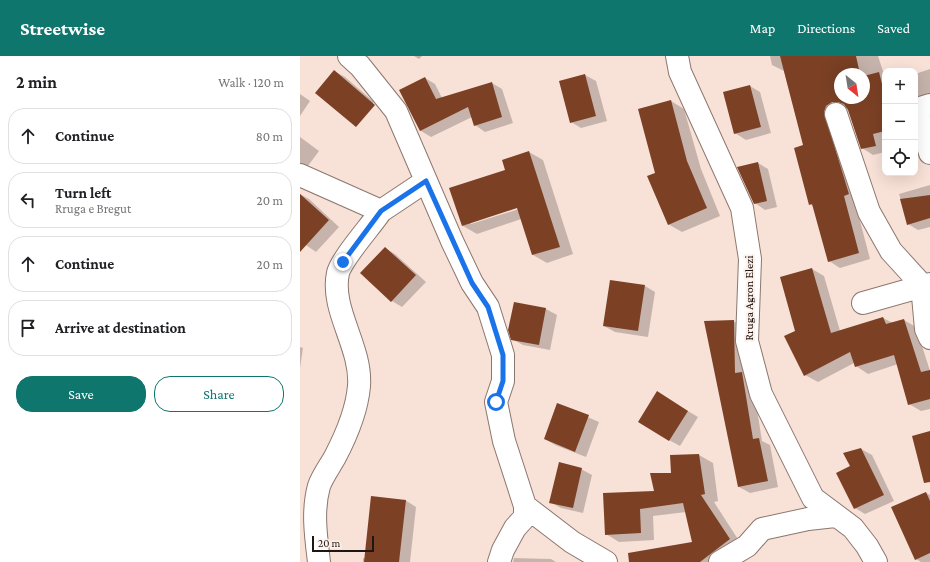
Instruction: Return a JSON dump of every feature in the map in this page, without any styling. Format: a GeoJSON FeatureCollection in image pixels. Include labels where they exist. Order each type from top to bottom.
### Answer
{"type":"FeatureCollection","features":[{"type":"Feature","properties":{"kind":"lane"},"geometry":{"type":"LineString","coordinates":[[349,56],[360,66],[396,111],[472,283],[488,307],[503,355],[503,381],[496,402],[504,441],[525,506],[525,517],[515,528],[503,550],[499,562]]}},
{"type":"Feature","properties":{"kind":"lane","name":"Rruga Agron Elezi"},"geometry":{"type":"LineString","coordinates":[[677,56],[680,72],[742,208],[750,259],[747,341],[760,394],[813,498],[853,528],[868,546],[876,562]]}},
{"type":"Feature","properties":{"kind":"lane"},"geometry":{"type":"LineString","coordinates":[[930,105],[917,109],[930,153]]}},
{"type":"Feature","properties":{"kind":"lane"},"geometry":{"type":"LineString","coordinates":[[836,114],[869,212],[891,251],[926,285],[926,329],[930,338]]}},
{"type":"Feature","properties":{"kind":"lane"},"geometry":{"type":"LineString","coordinates":[[300,175],[381,211]]}},
{"type":"Feature","properties":{"kind":"lane"},"geometry":{"type":"LineString","coordinates":[[319,562],[315,528],[319,485],[347,430],[359,387],[359,368],[336,285],[339,272],[343,262],[381,211],[426,181]]}},
{"type":"Feature","properties":{"kind":"lane"},"geometry":{"type":"LineString","coordinates":[[863,303],[926,285]]}},
{"type":"Feature","properties":{"kind":"lane"},"geometry":{"type":"LineString","coordinates":[[525,506],[572,542],[606,562]]}},
{"type":"Feature","properties":{"kind":"lane"},"geometry":{"type":"LineString","coordinates":[[720,562],[748,554],[762,530],[808,519],[835,516]]}},
{"type":"Feature","properties":{"kind":"building"},"geometry":{"type":"Polygon","coordinates":[[[780,56],[856,56],[859,68],[834,68],[834,102],[826,106],[824,112],[849,194],[844,196],[859,253],[828,262],[812,204],[809,205],[794,148],[803,145],[780,56]]]}},
{"type":"Feature","properties":{"kind":"building"},"geometry":{"type":"Polygon","coordinates":[[[334,70],[375,105],[356,127],[315,93],[334,70]]]}},
{"type":"Feature","properties":{"kind":"building"},"geometry":{"type":"Polygon","coordinates":[[[879,72],[882,84],[882,132],[873,134],[876,146],[861,149],[848,110],[844,104],[870,104],[870,74],[879,72]]]}},
{"type":"Feature","properties":{"kind":"building"},"geometry":{"type":"Polygon","coordinates":[[[585,74],[596,116],[570,123],[559,81],[585,74]]]}},
{"type":"Feature","properties":{"kind":"building"},"geometry":{"type":"Polygon","coordinates":[[[425,77],[436,99],[492,82],[502,117],[474,126],[468,107],[420,131],[399,90],[425,77]]]}},
{"type":"Feature","properties":{"kind":"building"},"geometry":{"type":"Polygon","coordinates":[[[750,85],[761,127],[734,134],[723,92],[750,85]]]}},
{"type":"Feature","properties":{"kind":"building"},"geometry":{"type":"Polygon","coordinates":[[[671,100],[687,161],[707,208],[668,225],[647,176],[655,173],[638,109],[671,100]]]}},
{"type":"Feature","properties":{"kind":"building"},"geometry":{"type":"Polygon","coordinates":[[[529,151],[560,247],[532,255],[517,208],[462,226],[449,188],[505,170],[502,160],[529,151]]]}},
{"type":"Feature","properties":{"kind":"building"},"geometry":{"type":"Polygon","coordinates":[[[758,162],[767,201],[754,204],[737,167],[758,162]]]}},
{"type":"Feature","properties":{"kind":"building"},"geometry":{"type":"Polygon","coordinates":[[[300,194],[329,220],[300,252],[300,194]]]}},
{"type":"Feature","properties":{"kind":"building"},"geometry":{"type":"Polygon","coordinates":[[[930,195],[930,218],[907,225],[900,199],[930,195]]]}},
{"type":"Feature","properties":{"kind":"building"},"geometry":{"type":"Polygon","coordinates":[[[385,247],[416,275],[391,302],[360,273],[385,247]]]}},
{"type":"Feature","properties":{"kind":"building"},"geometry":{"type":"Polygon","coordinates":[[[812,268],[831,333],[883,317],[886,324],[904,319],[921,372],[930,370],[930,399],[908,405],[894,355],[855,367],[850,352],[804,376],[784,336],[795,331],[780,277],[812,268]]]}},
{"type":"Feature","properties":{"kind":"building"},"geometry":{"type":"Polygon","coordinates":[[[610,280],[645,285],[638,331],[603,326],[610,280]]]}},
{"type":"Feature","properties":{"kind":"building"},"geometry":{"type":"Polygon","coordinates":[[[514,302],[546,308],[539,345],[511,340],[508,330],[514,302]]]}},
{"type":"Feature","properties":{"kind":"building"},"geometry":{"type":"Polygon","coordinates":[[[734,320],[735,373],[742,372],[753,439],[759,438],[768,481],[738,487],[704,321],[734,320]]]}},
{"type":"Feature","properties":{"kind":"building"},"geometry":{"type":"Polygon","coordinates":[[[657,391],[688,411],[669,441],[638,422],[657,391]]]}},
{"type":"Feature","properties":{"kind":"building"},"geometry":{"type":"Polygon","coordinates":[[[557,403],[589,415],[575,452],[544,439],[557,403]]]}},
{"type":"Feature","properties":{"kind":"building"},"geometry":{"type":"Polygon","coordinates":[[[930,431],[930,482],[924,483],[912,436],[930,431]]]}},
{"type":"Feature","properties":{"kind":"building"},"geometry":{"type":"Polygon","coordinates":[[[861,448],[884,495],[854,509],[836,473],[850,466],[843,453],[861,448]]]}},
{"type":"Feature","properties":{"kind":"building"},"geometry":{"type":"Polygon","coordinates":[[[699,454],[705,494],[701,495],[730,539],[700,562],[629,562],[628,553],[692,542],[683,503],[640,509],[641,533],[605,535],[603,493],[654,491],[650,473],[671,473],[670,455],[699,454]]]}},
{"type":"Feature","properties":{"kind":"building"},"geometry":{"type":"Polygon","coordinates":[[[559,462],[582,468],[573,508],[549,503],[559,462]]]}},
{"type":"Feature","properties":{"kind":"building"},"geometry":{"type":"Polygon","coordinates":[[[926,492],[930,501],[930,553],[915,560],[891,507],[926,492]]]}},
{"type":"Feature","properties":{"kind":"building"},"geometry":{"type":"Polygon","coordinates":[[[371,496],[406,500],[399,562],[364,562],[371,496]]]}},
{"type":"Feature","properties":{"kind":"route"},"geometry":{"type":"LineString","coordinates":[[343,262],[381,211],[426,181],[472,283],[488,307],[503,355],[503,381],[496,402]]}}]}
